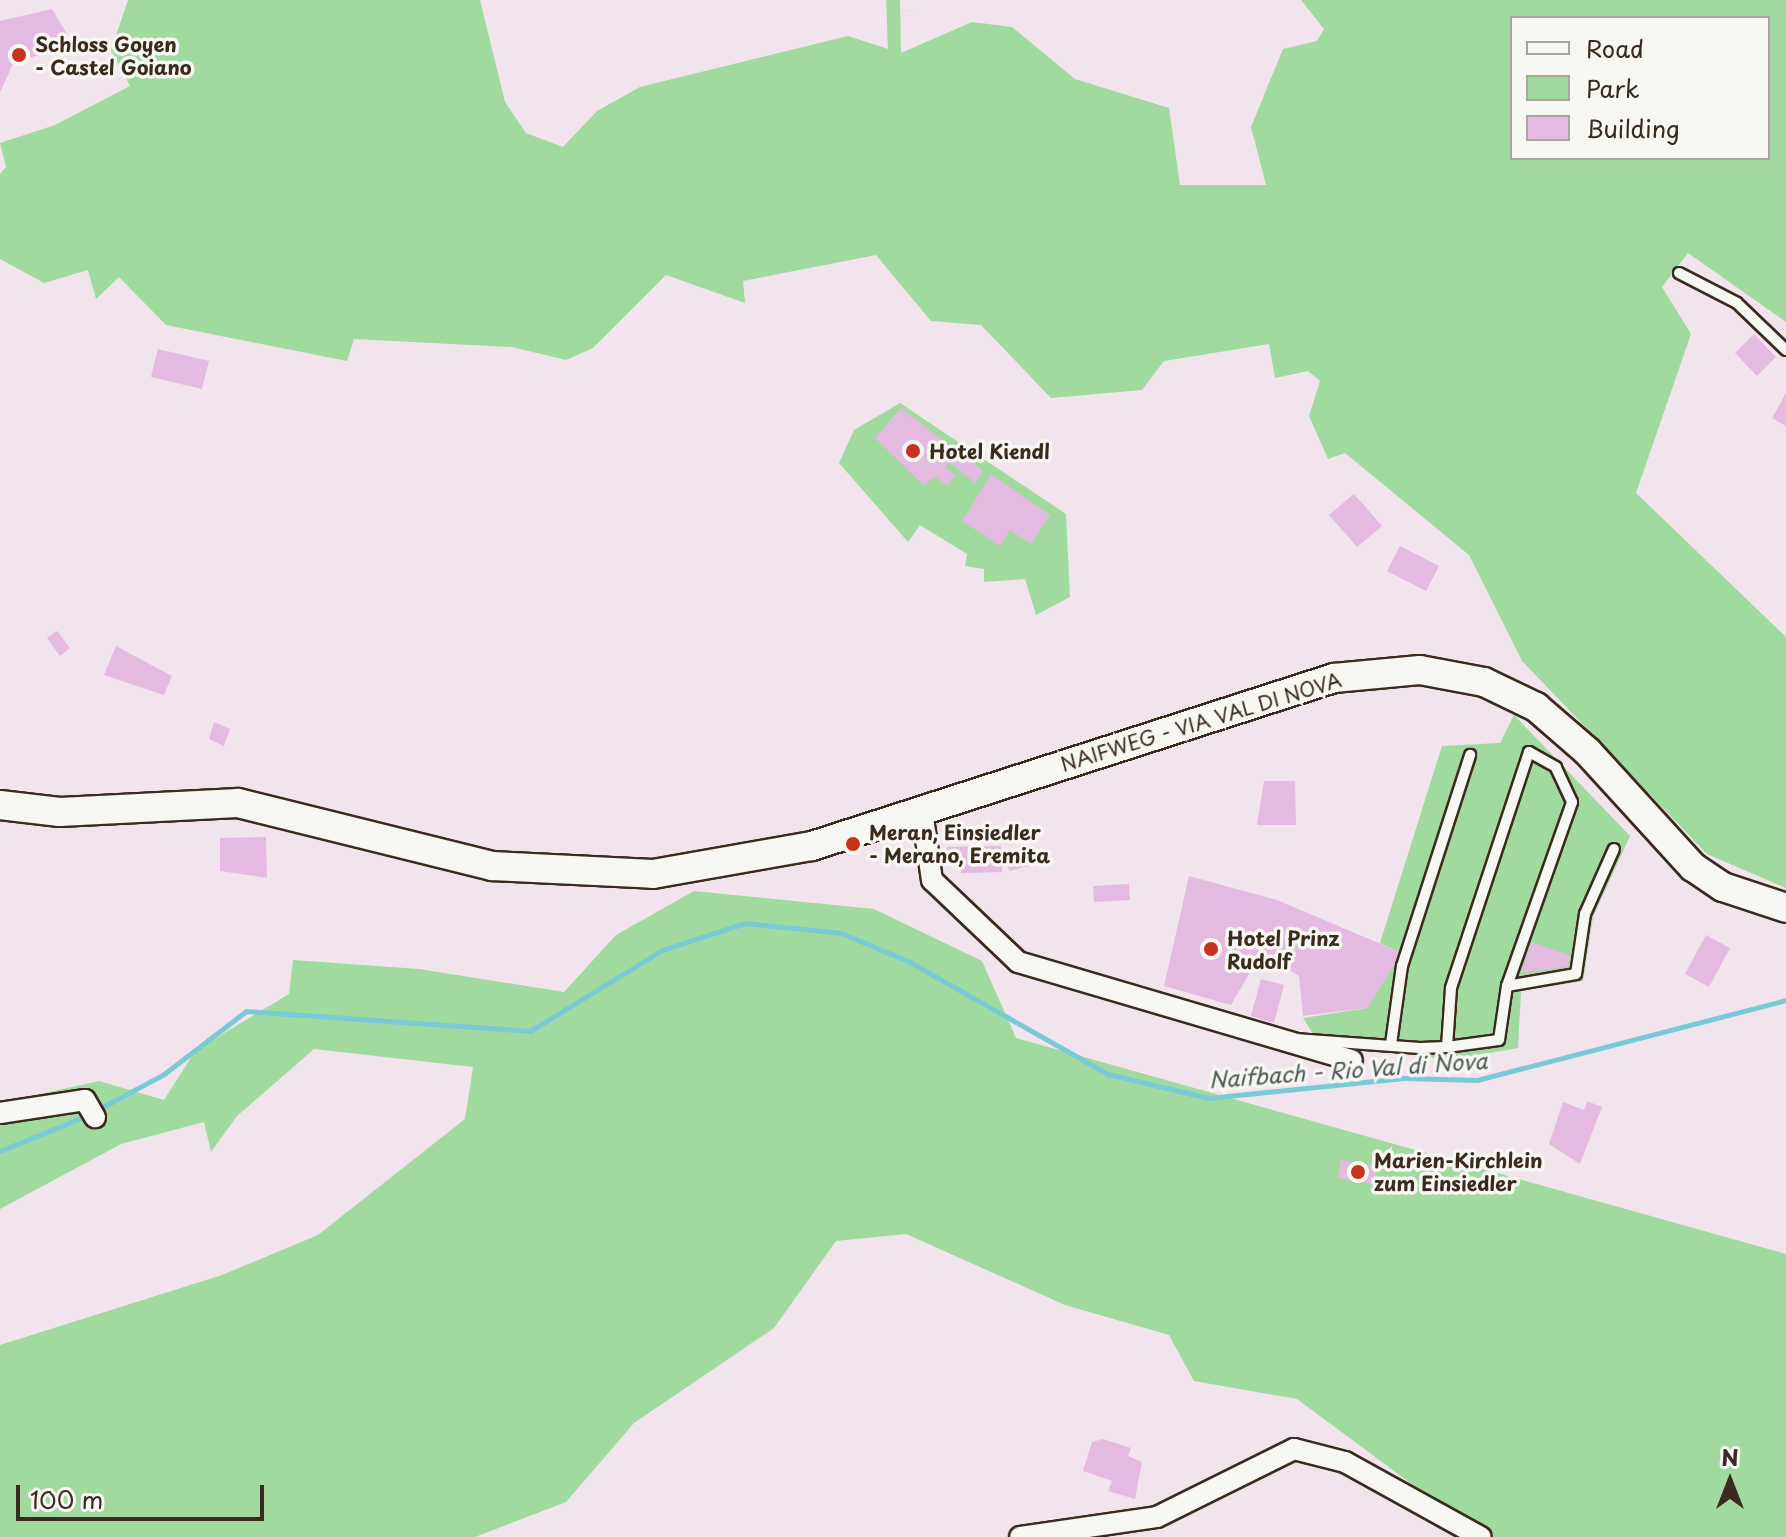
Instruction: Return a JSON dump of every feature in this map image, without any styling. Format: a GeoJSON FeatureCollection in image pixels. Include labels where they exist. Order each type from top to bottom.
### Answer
{"type":"FeatureCollection","features":[{"type":"Feature","properties":{"kind":"main road","name":"NAIFWEG - VIA VAL DI NOVA"},"geometry":{"type":"LineString","coordinates":[[0,805],[60,812],[238,803],[445,857],[573,875],[755,860],[922,811],[1334,678],[1420,670],[1484,682],[1536,707],[1587,751],[1693,867],[1723,887],[1786,908]]}},
{"type":"Feature","properties":{"kind":"street"},"geometry":{"type":"LineString","coordinates":[[922,811],[932,880],[1018,962],[1275,1042],[1352,1060]]}},
{"type":"Feature","properties":{"kind":"street"},"geometry":{"type":"LineString","coordinates":[[0,1113],[78,1099],[93,1111]]}},
{"type":"Feature","properties":{"kind":"street"},"geometry":{"type":"LineString","coordinates":[[1020,1537],[1047,1528],[1157,1517],[1294,1449],[1345,1462],[1481,1537]]}},
{"type":"Feature","properties":{"kind":"lane"},"geometry":{"type":"LineString","coordinates":[[1679,273],[1737,303],[1786,350]]}},
{"type":"Feature","properties":{"kind":"lane"},"geometry":{"type":"LineString","coordinates":[[1275,1042],[1319,1035],[1447,1047],[1499,1040],[1507,986],[1572,802],[1556,767],[1529,752],[1451,988],[1447,1047]]}},
{"type":"Feature","properties":{"kind":"lane"},"geometry":{"type":"LineString","coordinates":[[1391,1044],[1402,966],[1470,755]]}},
{"type":"Feature","properties":{"kind":"lane"},"geometry":{"type":"LineString","coordinates":[[1507,986],[1576,974],[1585,914],[1614,849]]}},
{"type":"Feature","properties":{"kind":"green space"},"geometry":{"type":"Polygon","coordinates":[[[128,0],[480,0],[505,102],[526,133],[563,147],[597,111],[640,87],[848,36],[888,49],[886,0],[900,0],[901,53],[972,22],[1012,27],[1075,79],[1169,108],[1180,185],[1266,185],[1251,127],[1283,49],[1317,41],[1324,29],[1301,0],[1786,0],[1786,322],[1688,253],[1662,287],[1691,334],[1636,493],[1786,637],[1786,888],[1707,854],[1522,661],[1469,555],[1345,453],[1328,459],[1309,416],[1320,381],[1308,371],[1275,378],[1269,344],[1164,361],[1142,390],[1051,398],[981,325],[931,321],[876,255],[743,281],[745,303],[666,275],[593,348],[566,360],[512,347],[354,339],[347,361],[166,325],[119,277],[96,299],[88,270],[44,283],[0,259],[0,174],[6,167],[0,143],[55,125],[130,86],[111,50],[128,0]]]}},
{"type":"Feature","properties":{"kind":"green space"},"geometry":{"type":"Polygon","coordinates":[[[900,403],[1066,514],[1070,597],[1036,615],[1025,579],[984,582],[984,569],[965,566],[967,554],[920,525],[908,542],[839,463],[854,430],[900,403]]]}},
{"type":"Feature","properties":{"kind":"green space"},"geometry":{"type":"Polygon","coordinates":[[[1514,715],[1630,836],[1593,917],[1583,981],[1521,991],[1518,1048],[1450,1060],[1318,1042],[1303,1018],[1367,1008],[1401,953],[1380,943],[1442,746],[1500,743],[1514,715]]]}},
{"type":"Feature","properties":{"kind":"green space"},"geometry":{"type":"Polygon","coordinates":[[[694,891],[874,909],[982,961],[1016,1038],[1786,1254],[1786,1537],[1483,1537],[1297,1399],[1194,1381],[1169,1335],[1065,1305],[906,1234],[836,1241],[774,1328],[634,1423],[566,1502],[475,1537],[0,1537],[0,1345],[222,1275],[318,1235],[465,1119],[473,1067],[314,1049],[237,1116],[211,1152],[204,1122],[121,1144],[0,1209],[0,1103],[99,1081],[164,1100],[196,1050],[289,994],[293,960],[419,969],[564,992],[616,935],[694,891]]]}},
{"type":"Feature","properties":{"kind":"building","name":"Schloss Goyen - Castel Goiano"},"geometry":{"type":"Polygon","coordinates":[[[52,9],[67,34],[63,46],[13,64],[0,92],[0,21],[52,9]]]}},
{"type":"Feature","properties":{"kind":"building"},"geometry":{"type":"Polygon","coordinates":[[[1754,334],[1776,357],[1757,376],[1735,353],[1754,334]]]}},
{"type":"Feature","properties":{"kind":"building"},"geometry":{"type":"Polygon","coordinates":[[[158,349],[209,361],[202,389],[151,377],[158,349]]]}},
{"type":"Feature","properties":{"kind":"building"},"geometry":{"type":"Polygon","coordinates":[[[1786,393],[1786,426],[1772,418],[1786,393]]]}},
{"type":"Feature","properties":{"kind":"building"},"geometry":{"type":"Polygon","coordinates":[[[901,408],[983,471],[975,483],[949,462],[945,467],[955,475],[947,486],[936,477],[923,485],[875,438],[901,408]]]}},
{"type":"Feature","properties":{"kind":"building"},"geometry":{"type":"Polygon","coordinates":[[[991,474],[1050,515],[1031,544],[1010,530],[1000,546],[962,521],[991,474]]]}},
{"type":"Feature","properties":{"kind":"building"},"geometry":{"type":"Polygon","coordinates":[[[1354,494],[1382,526],[1357,547],[1329,515],[1354,494]]]}},
{"type":"Feature","properties":{"kind":"building"},"geometry":{"type":"Polygon","coordinates":[[[1400,546],[1439,566],[1426,591],[1387,571],[1400,546]]]}},
{"type":"Feature","properties":{"kind":"building"},"geometry":{"type":"Polygon","coordinates":[[[57,631],[70,648],[60,656],[47,638],[57,631]]]}},
{"type":"Feature","properties":{"kind":"building"},"geometry":{"type":"Polygon","coordinates":[[[116,646],[172,676],[164,695],[104,675],[116,646]]]}},
{"type":"Feature","properties":{"kind":"building"},"geometry":{"type":"Polygon","coordinates":[[[214,722],[230,729],[224,746],[209,739],[214,722]]]}},
{"type":"Feature","properties":{"kind":"building"},"geometry":{"type":"Polygon","coordinates":[[[1264,781],[1295,781],[1296,825],[1257,825],[1264,781]]]}},
{"type":"Feature","properties":{"kind":"building"},"geometry":{"type":"Polygon","coordinates":[[[266,837],[267,878],[220,871],[220,838],[266,837]]]}},
{"type":"Feature","properties":{"kind":"building"},"geometry":{"type":"Polygon","coordinates":[[[1001,846],[1002,872],[961,873],[961,865],[947,865],[947,847],[1001,846]]]}},
{"type":"Feature","properties":{"kind":"building"},"geometry":{"type":"Polygon","coordinates":[[[1028,852],[1032,865],[1009,871],[1006,858],[1028,852]]]}},
{"type":"Feature","properties":{"kind":"building"},"geometry":{"type":"Polygon","coordinates":[[[1189,876],[1277,900],[1402,953],[1367,1008],[1303,1016],[1299,976],[1261,953],[1231,1005],[1164,986],[1189,876]]]}},
{"type":"Feature","properties":{"kind":"building"},"geometry":{"type":"Polygon","coordinates":[[[1129,884],[1130,900],[1094,902],[1093,886],[1129,884]]]}},
{"type":"Feature","properties":{"kind":"building"},"geometry":{"type":"Polygon","coordinates":[[[1706,935],[1730,948],[1709,987],[1685,974],[1706,935]]]}},
{"type":"Feature","properties":{"kind":"building"},"geometry":{"type":"Polygon","coordinates":[[[1531,942],[1571,956],[1567,967],[1521,973],[1531,942]]]}},
{"type":"Feature","properties":{"kind":"building"},"geometry":{"type":"Polygon","coordinates":[[[1261,979],[1284,985],[1274,1023],[1251,1016],[1261,979]]]}},
{"type":"Feature","properties":{"kind":"building"},"geometry":{"type":"Polygon","coordinates":[[[1587,1101],[1602,1107],[1580,1164],[1549,1144],[1563,1102],[1584,1110],[1587,1101]]]}},
{"type":"Feature","properties":{"kind":"building","name":"Marien-Kirchlein zum Einsiedler"},"geometry":{"type":"Polygon","coordinates":[[[1341,1160],[1377,1166],[1374,1184],[1338,1178],[1341,1160]]]}},
{"type":"Feature","properties":{"kind":"building"},"geometry":{"type":"Polygon","coordinates":[[[1103,1439],[1131,1448],[1128,1456],[1142,1462],[1135,1499],[1108,1491],[1112,1481],[1083,1471],[1092,1442],[1103,1439]]]}},
{"type":"Feature","properties":{"kind":"waterway","name":"Naifbach - Rio Val di Nova"},"geometry":{"type":"LineString","coordinates":[[97,1110],[164,1074],[246,1011],[530,1031],[662,950],[745,923],[841,933],[908,961],[1108,1074],[1208,1098],[1404,1078],[1477,1080],[1786,1000]]}},
{"type":"Feature","properties":{"kind":"waterway","name":"Naifbach - Rio Val di Nova"},"geometry":{"type":"LineString","coordinates":[[0,1151],[88,1115]]}},
{"type":"Feature","properties":{"kind":"place","name":"Schloss Goyen - Castel Goiano"},"geometry":{"type":"Point","coordinates":[19,55]}},
{"type":"Feature","properties":{"kind":"place","name":"Hotel Kiendl"},"geometry":{"type":"Point","coordinates":[913,451]}},
{"type":"Feature","properties":{"kind":"place","name":"Meran, Einsiedler - Merano, Eremita"},"geometry":{"type":"Point","coordinates":[853,844]}},
{"type":"Feature","properties":{"kind":"place","name":"Hotel Prinz Rudolf"},"geometry":{"type":"Point","coordinates":[1211,949]}},
{"type":"Feature","properties":{"kind":"place","name":"Marien-Kirchlein zum Einsiedler"},"geometry":{"type":"Point","coordinates":[1358,1172]}}]}
